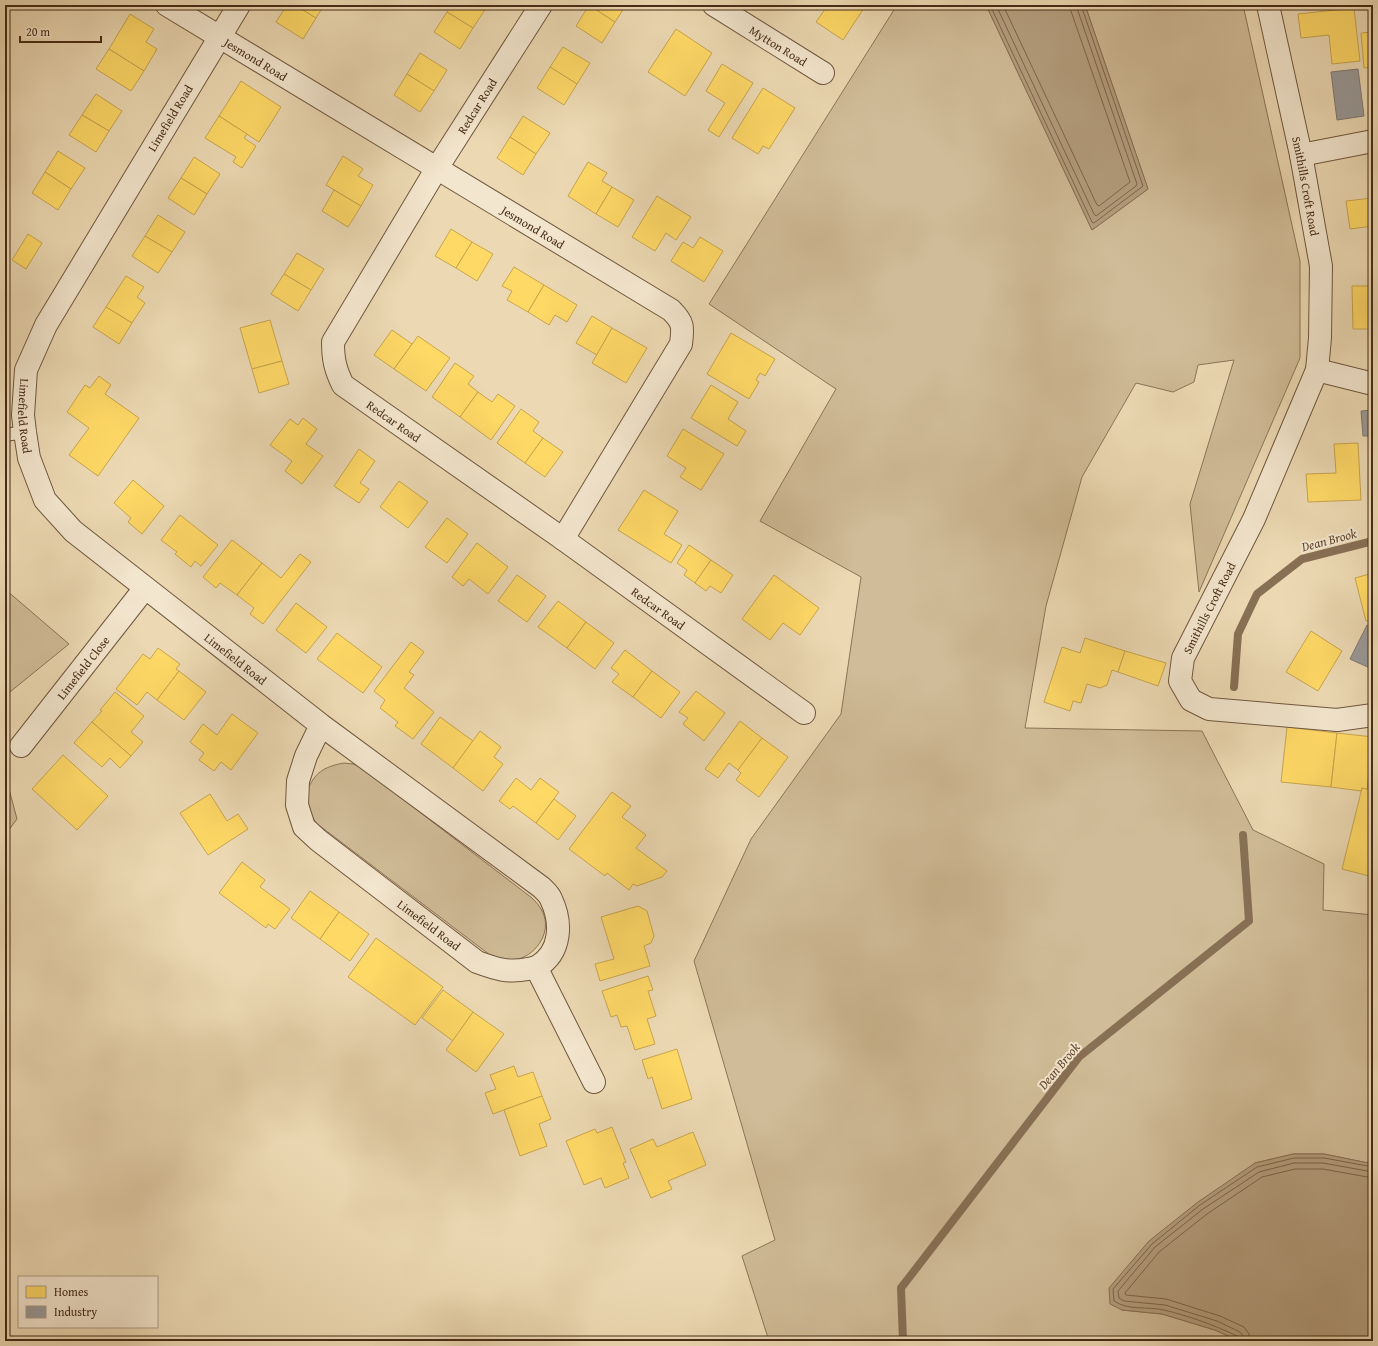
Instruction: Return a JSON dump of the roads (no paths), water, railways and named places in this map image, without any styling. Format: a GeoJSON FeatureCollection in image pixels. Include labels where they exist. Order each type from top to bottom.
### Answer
{"type":"FeatureCollection","features":[{"type":"Feature","properties":{"kind":"street","name":"Jesmond Road"},"geometry":{"type":"LineString","coordinates":[[167,5],[671,310],[680,319],[683,330],[681,344],[563,539]]}},
{"type":"Feature","properties":{"kind":"street","name":"Limefield Road"},"geometry":{"type":"LineString","coordinates":[[239,5],[46,325],[26,370],[23,414],[15,434],[29,458],[45,500],[73,531],[321,726],[541,887],[550,898],[556,913],[559,929],[556,945],[549,956],[536,967],[516,971],[496,969],[477,962],[318,840],[304,827],[297,805],[298,781],[306,756],[321,726]]}},
{"type":"Feature","properties":{"kind":"street","name":"Redcar Road"},"geometry":{"type":"LineString","coordinates":[[541,5],[438,168],[333,342],[333,355],[336,370],[343,384],[563,539],[804,713]]}},
{"type":"Feature","properties":{"kind":"street","name":"Mytton Road"},"geometry":{"type":"LineString","coordinates":[[714,5],[822,73]]}},
{"type":"Feature","properties":{"kind":"street","name":"Smithills Croft Road"},"geometry":{"type":"LineString","coordinates":[[1268,5],[1301,155],[1321,266],[1320,338],[1317,370],[1254,519],[1183,658],[1180,681],[1191,700],[1209,710],[1337,720],[1373,715]]}},
{"type":"Feature","properties":{"kind":"street"},"geometry":{"type":"LineString","coordinates":[[1301,155],[1373,141]]}},
{"type":"Feature","properties":{"kind":"street"},"geometry":{"type":"LineString","coordinates":[[1317,370],[1373,384]]}},
{"type":"Feature","properties":{"kind":"street","name":"Limefield Close"},"geometry":{"type":"LineString","coordinates":[[21,746],[145,588]]}},
{"type":"Feature","properties":{"kind":"street"},"geometry":{"type":"LineString","coordinates":[[536,967],[593,1083]]}},
{"type":"Feature","properties":{"kind":"water"},"geometry":{"type":"Polygon","coordinates":[[[986,5],[1085,5],[1148,189],[1092,230],[986,5]]]}},
{"type":"Feature","properties":{"kind":"water"},"geometry":{"type":"Polygon","coordinates":[[[1293,1154],[1324,1154],[1373,1164],[1373,1341],[1239,1341],[1215,1330],[1162,1314],[1122,1310],[1110,1304],[1109,1288],[1149,1241],[1198,1202],[1255,1163],[1293,1154]]]}},
{"type":"Feature","properties":{"kind":"waterway","name":"Dean Brook"},"geometry":{"type":"LineString","coordinates":[[1234,687],[1238,634],[1257,594],[1302,559],[1373,541]]}},
{"type":"Feature","properties":{"kind":"waterway","name":"Dean Brook"},"geometry":{"type":"LineString","coordinates":[[903,1341],[901,1288],[1079,1057],[1249,921],[1243,835]]}}]}
